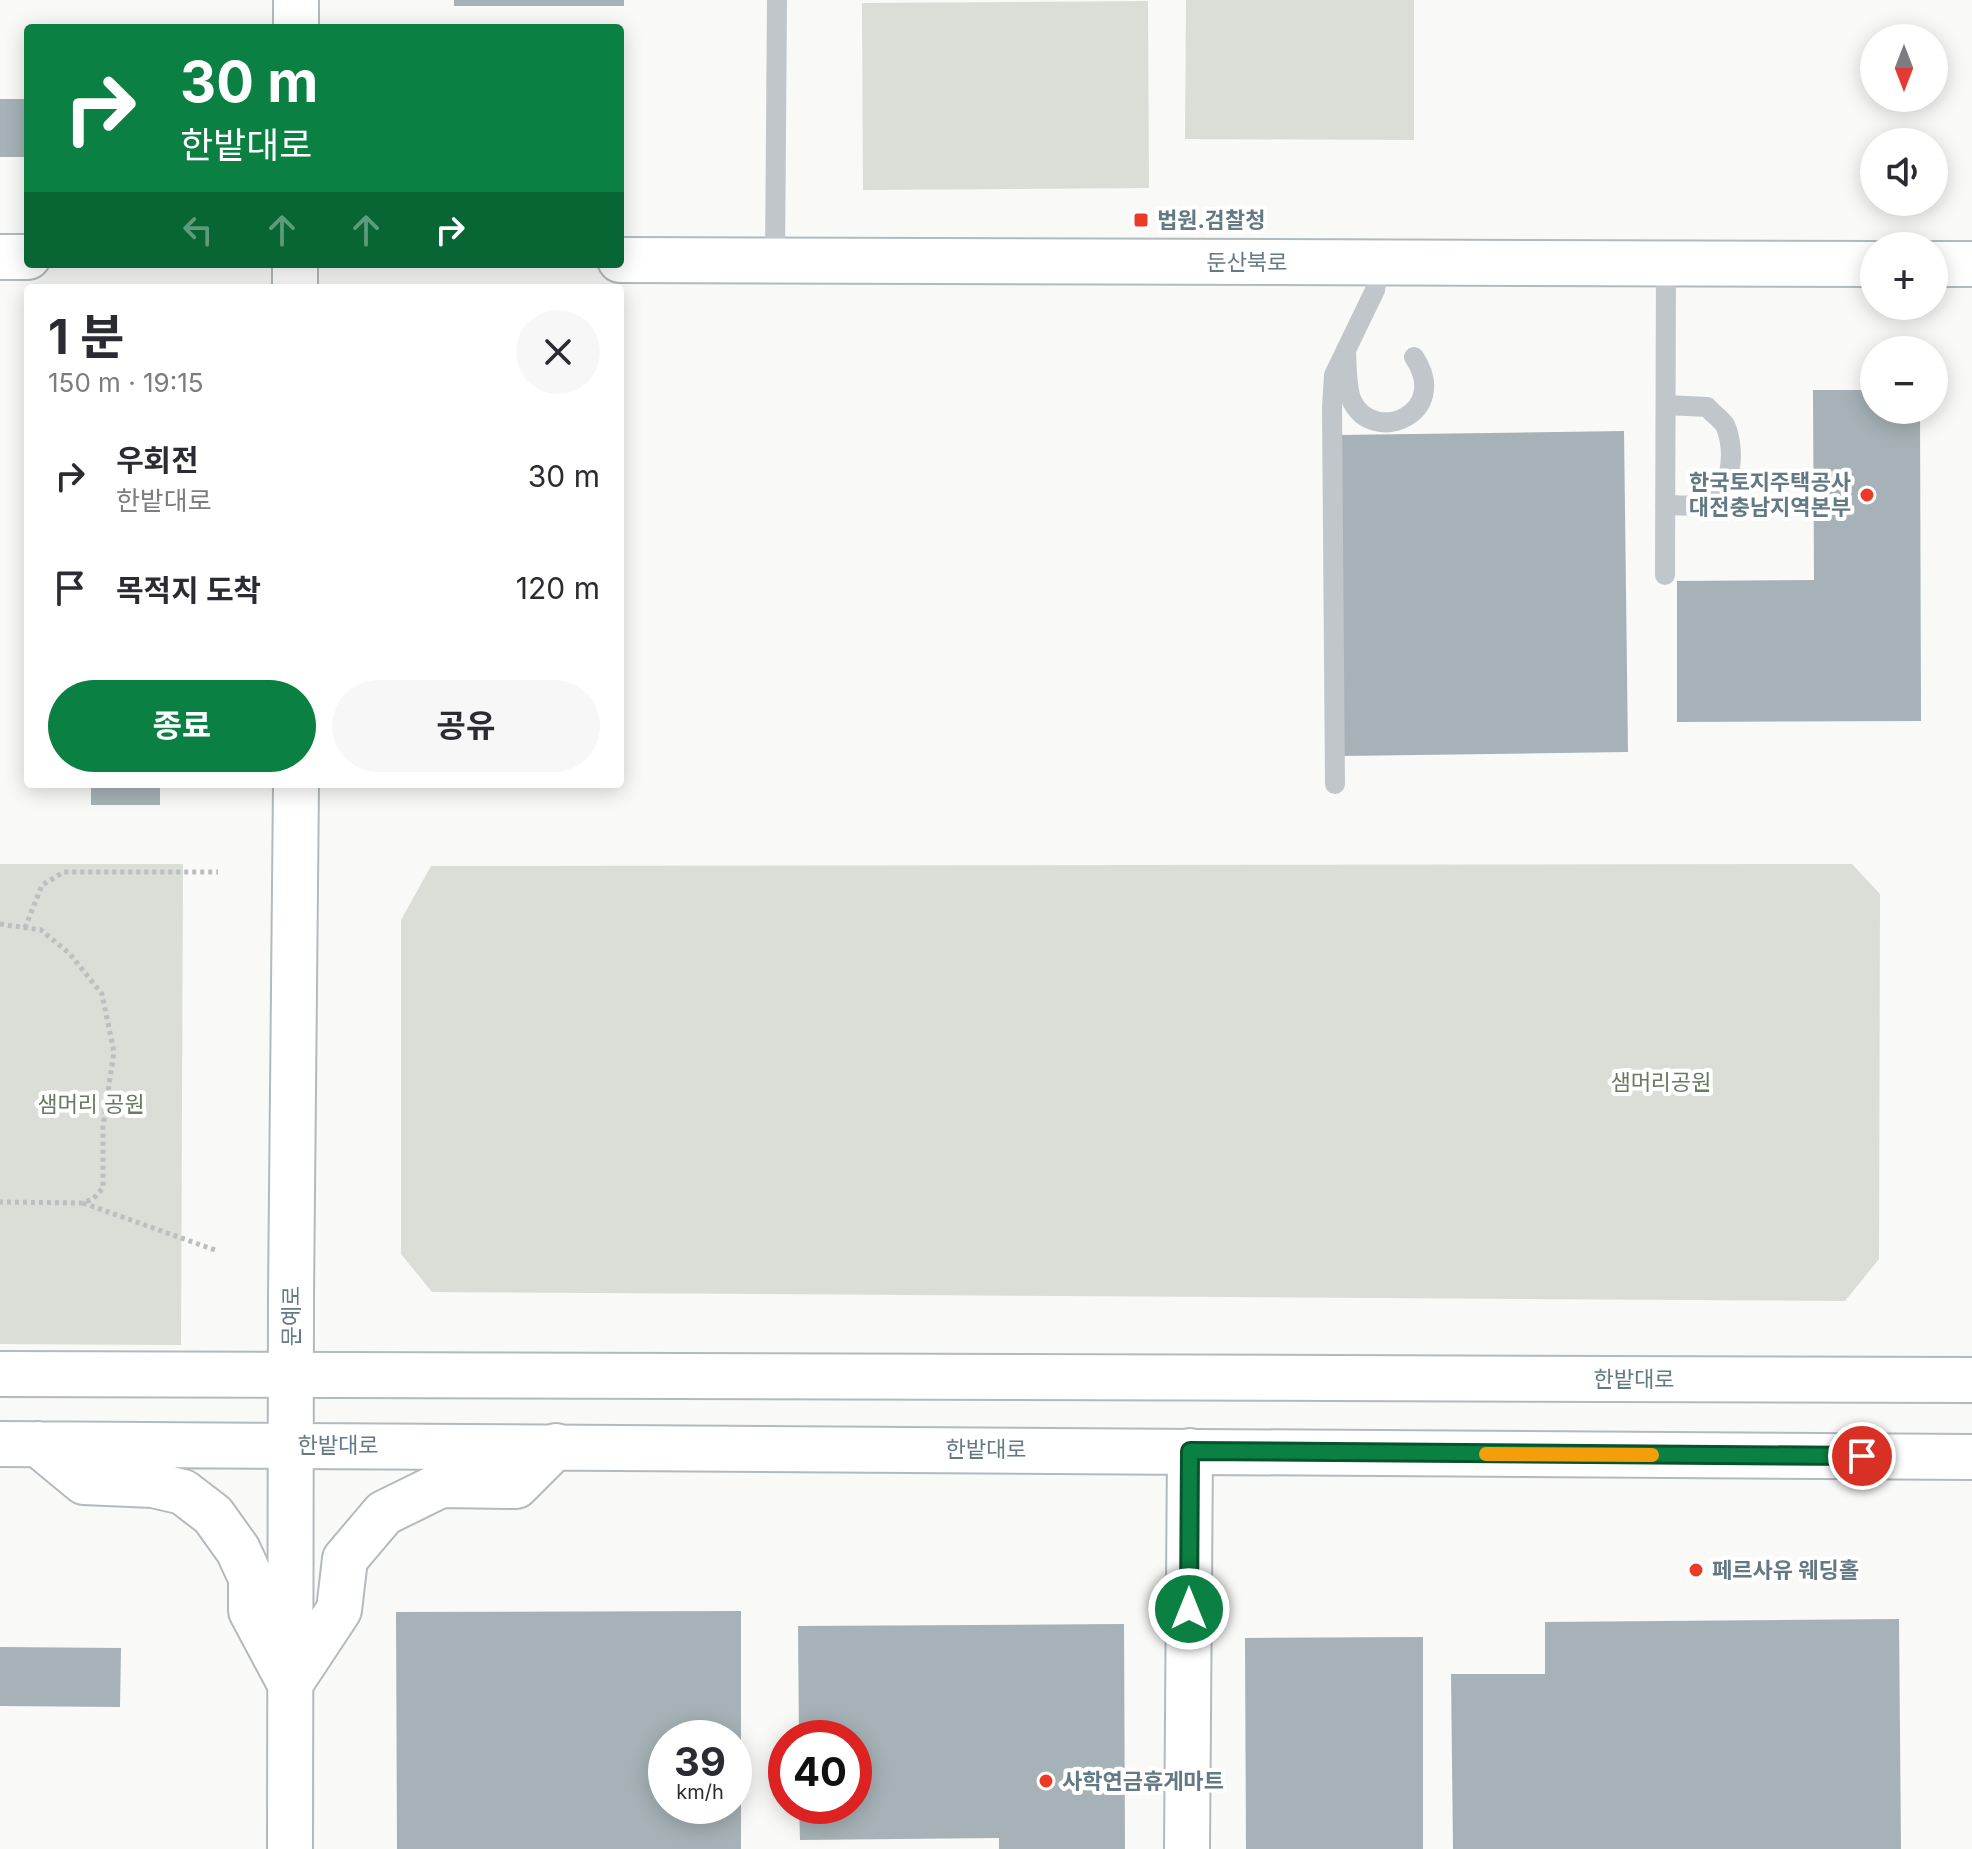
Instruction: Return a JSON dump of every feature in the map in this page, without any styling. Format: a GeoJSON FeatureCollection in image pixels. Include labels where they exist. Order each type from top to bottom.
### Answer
{"type":"FeatureCollection","features":[{"type":"Feature","properties":{"kind":"main road"},"geometry":{"type":"LineString","coordinates":[[296,0],[296,24]]}},
{"type":"Feature","properties":{"kind":"main road"},"geometry":{"type":"LineString","coordinates":[[0,257],[24,257]]}},
{"type":"Feature","properties":{"kind":"main road","name":"둔산북로"},"geometry":{"type":"LineString","coordinates":[[633,260],[1860,264]]}},
{"type":"Feature","properties":{"kind":"main road"},"geometry":{"type":"LineString","coordinates":[[1948,264],[1972,264]]}},
{"type":"Feature","properties":{"kind":"main road"},"geometry":{"type":"LineString","coordinates":[[606,284],[624,268]]}},
{"type":"Feature","properties":{"kind":"main road","name":"문예로"},"geometry":{"type":"LineString","coordinates":[[290,1849],[296,788]]}},
{"type":"Feature","properties":{"kind":"main road","name":"한밭대로"},"geometry":{"type":"LineString","coordinates":[[0,1374],[1972,1380]]}},
{"type":"Feature","properties":{"kind":"main road"},"geometry":{"type":"LineString","coordinates":[[19,1444],[84,1482],[153,1485],[183,1492],[213,1515],[238,1550],[251,1578],[251,1611],[290,1684],[339,1610],[345,1559],[384,1513],[441,1485],[516,1486],[556,1446]]}},
{"type":"Feature","properties":{"kind":"main road","name":"한밭대로"},"geometry":{"type":"LineString","coordinates":[[19,1444],[1972,1457]]}},
{"type":"Feature","properties":{"kind":"main road"},"geometry":{"type":"LineString","coordinates":[[1187,1849],[1190,1451]]}},
{"type":"Feature","properties":{"kind":"lane"},"geometry":{"type":"LineString","coordinates":[[775,260],[777,0]]}},
{"type":"Feature","properties":{"kind":"lane"},"geometry":{"type":"LineString","coordinates":[[1335,784],[1334,375],[1375,290],[1379,262]]}},
{"type":"Feature","properties":{"kind":"lane"},"geometry":{"type":"LineString","coordinates":[[1665,575],[1666,263]]}},
{"type":"Feature","properties":{"kind":"lane"},"geometry":{"type":"LineString","coordinates":[[1346,351],[1351,399],[1357,410],[1379,422],[1403,419],[1421,403],[1425,379],[1414,357]]}},
{"type":"Feature","properties":{"kind":"lane"},"geometry":{"type":"LineString","coordinates":[[1665,505],[1704,504],[1721,493],[1728,478],[1731,449],[1724,424],[1707,407],[1666,405]]}},
{"type":"Feature","properties":{"kind":"path"},"geometry":{"type":"LineString","coordinates":[[25,928],[42,885],[64,872],[218,872]]}},
{"type":"Feature","properties":{"kind":"path"},"geometry":{"type":"LineString","coordinates":[[0,924],[41,930],[70,954],[102,994],[114,1052],[103,1125],[103,1188],[93,1199],[82,1203]]}},
{"type":"Feature","properties":{"kind":"path"},"geometry":{"type":"LineString","coordinates":[[0,1202],[82,1203],[215,1250]]}},
{"type":"Feature","properties":{"kind":"green space"},"geometry":{"type":"Polygon","coordinates":[[[1186,0],[1414,0],[1414,140],[1185,139],[1186,0]]]}},
{"type":"Feature","properties":{"kind":"green space"},"geometry":{"type":"Polygon","coordinates":[[[1148,1],[1149,188],[863,190],[862,3],[1148,1]]]}},
{"type":"Feature","properties":{"kind":"green space","name":"샘머리 공원"},"geometry":{"type":"Polygon","coordinates":[[[0,864],[183,864],[181,1345],[0,1344],[0,864]]]}},
{"type":"Feature","properties":{"kind":"green space","name":"샘머리공원"},"geometry":{"type":"Polygon","coordinates":[[[1852,864],[1880,894],[1879,1259],[1845,1301],[432,1292],[401,1254],[401,920],[431,866],[1852,864]]]}},
{"type":"Feature","properties":{"kind":"building"},"geometry":{"type":"Polygon","coordinates":[[[454,0],[624,0],[624,6],[454,6],[454,0]]]}},
{"type":"Feature","properties":{"kind":"building"},"geometry":{"type":"Polygon","coordinates":[[[0,99],[24,99],[24,157],[0,157],[0,99]]]}},
{"type":"Feature","properties":{"kind":"building","name":"한국토지주택공사 대전충남지역본부"},"geometry":{"type":"Polygon","coordinates":[[[1813,390],[1860,390],[1860,424],[1920,424],[1921,721],[1677,722],[1677,581],[1814,580],[1813,390]]]}},
{"type":"Feature","properties":{"kind":"building"},"geometry":{"type":"Polygon","coordinates":[[[1624,431],[1628,752],[1343,756],[1339,435],[1624,431]]]}},
{"type":"Feature","properties":{"kind":"building"},"geometry":{"type":"Polygon","coordinates":[[[91,788],[160,788],[160,805],[91,805],[91,788]]]}},
{"type":"Feature","properties":{"kind":"building"},"geometry":{"type":"Polygon","coordinates":[[[741,1611],[741,1720],[648,1720],[648,1824],[741,1824],[741,1849],[397,1849],[396,1612],[741,1611]]]}},
{"type":"Feature","properties":{"kind":"building"},"geometry":{"type":"Polygon","coordinates":[[[1899,1619],[1901,1849],[1453,1849],[1451,1674],[1545,1674],[1545,1622],[1899,1619]]]}},
{"type":"Feature","properties":{"kind":"building"},"geometry":{"type":"Polygon","coordinates":[[[1124,1624],[1125,1849],[999,1849],[999,1838],[800,1840],[800,1824],[872,1824],[872,1720],[799,1720],[798,1626],[1124,1624]]]}},
{"type":"Feature","properties":{"kind":"building"},"geometry":{"type":"Polygon","coordinates":[[[1423,1637],[1423,1849],[1246,1849],[1245,1638],[1423,1637]]]}},
{"type":"Feature","properties":{"kind":"building"},"geometry":{"type":"Polygon","coordinates":[[[0,1647],[121,1648],[120,1707],[0,1706],[0,1647]]]}},
{"type":"Feature","properties":{"kind":"slow traffic"},"geometry":{"type":"LineString","coordinates":[[1486,1454],[1652,1455]]}},
{"type":"Feature","properties":{"kind":"place","name":"법원.검찰청"},"geometry":{"type":"Point","coordinates":[1141,220]}},
{"type":"Feature","properties":{"kind":"place","name":"한국토지주택공사 대전충남지역본부"},"geometry":{"type":"Point","coordinates":[1867,495]}},
{"type":"Feature","properties":{"kind":"place","name":"페르사유 웨딩홀"},"geometry":{"type":"Point","coordinates":[1696,1570]}},
{"type":"Feature","properties":{"kind":"place","name":"사학연금휴게마트"},"geometry":{"type":"Point","coordinates":[1046,1781]}},
{"type":"Feature","properties":{"kind":"route"},"geometry":{"type":"LineString","coordinates":[[1189,1609],[1190,1451],[1862,1456]]}}]}
